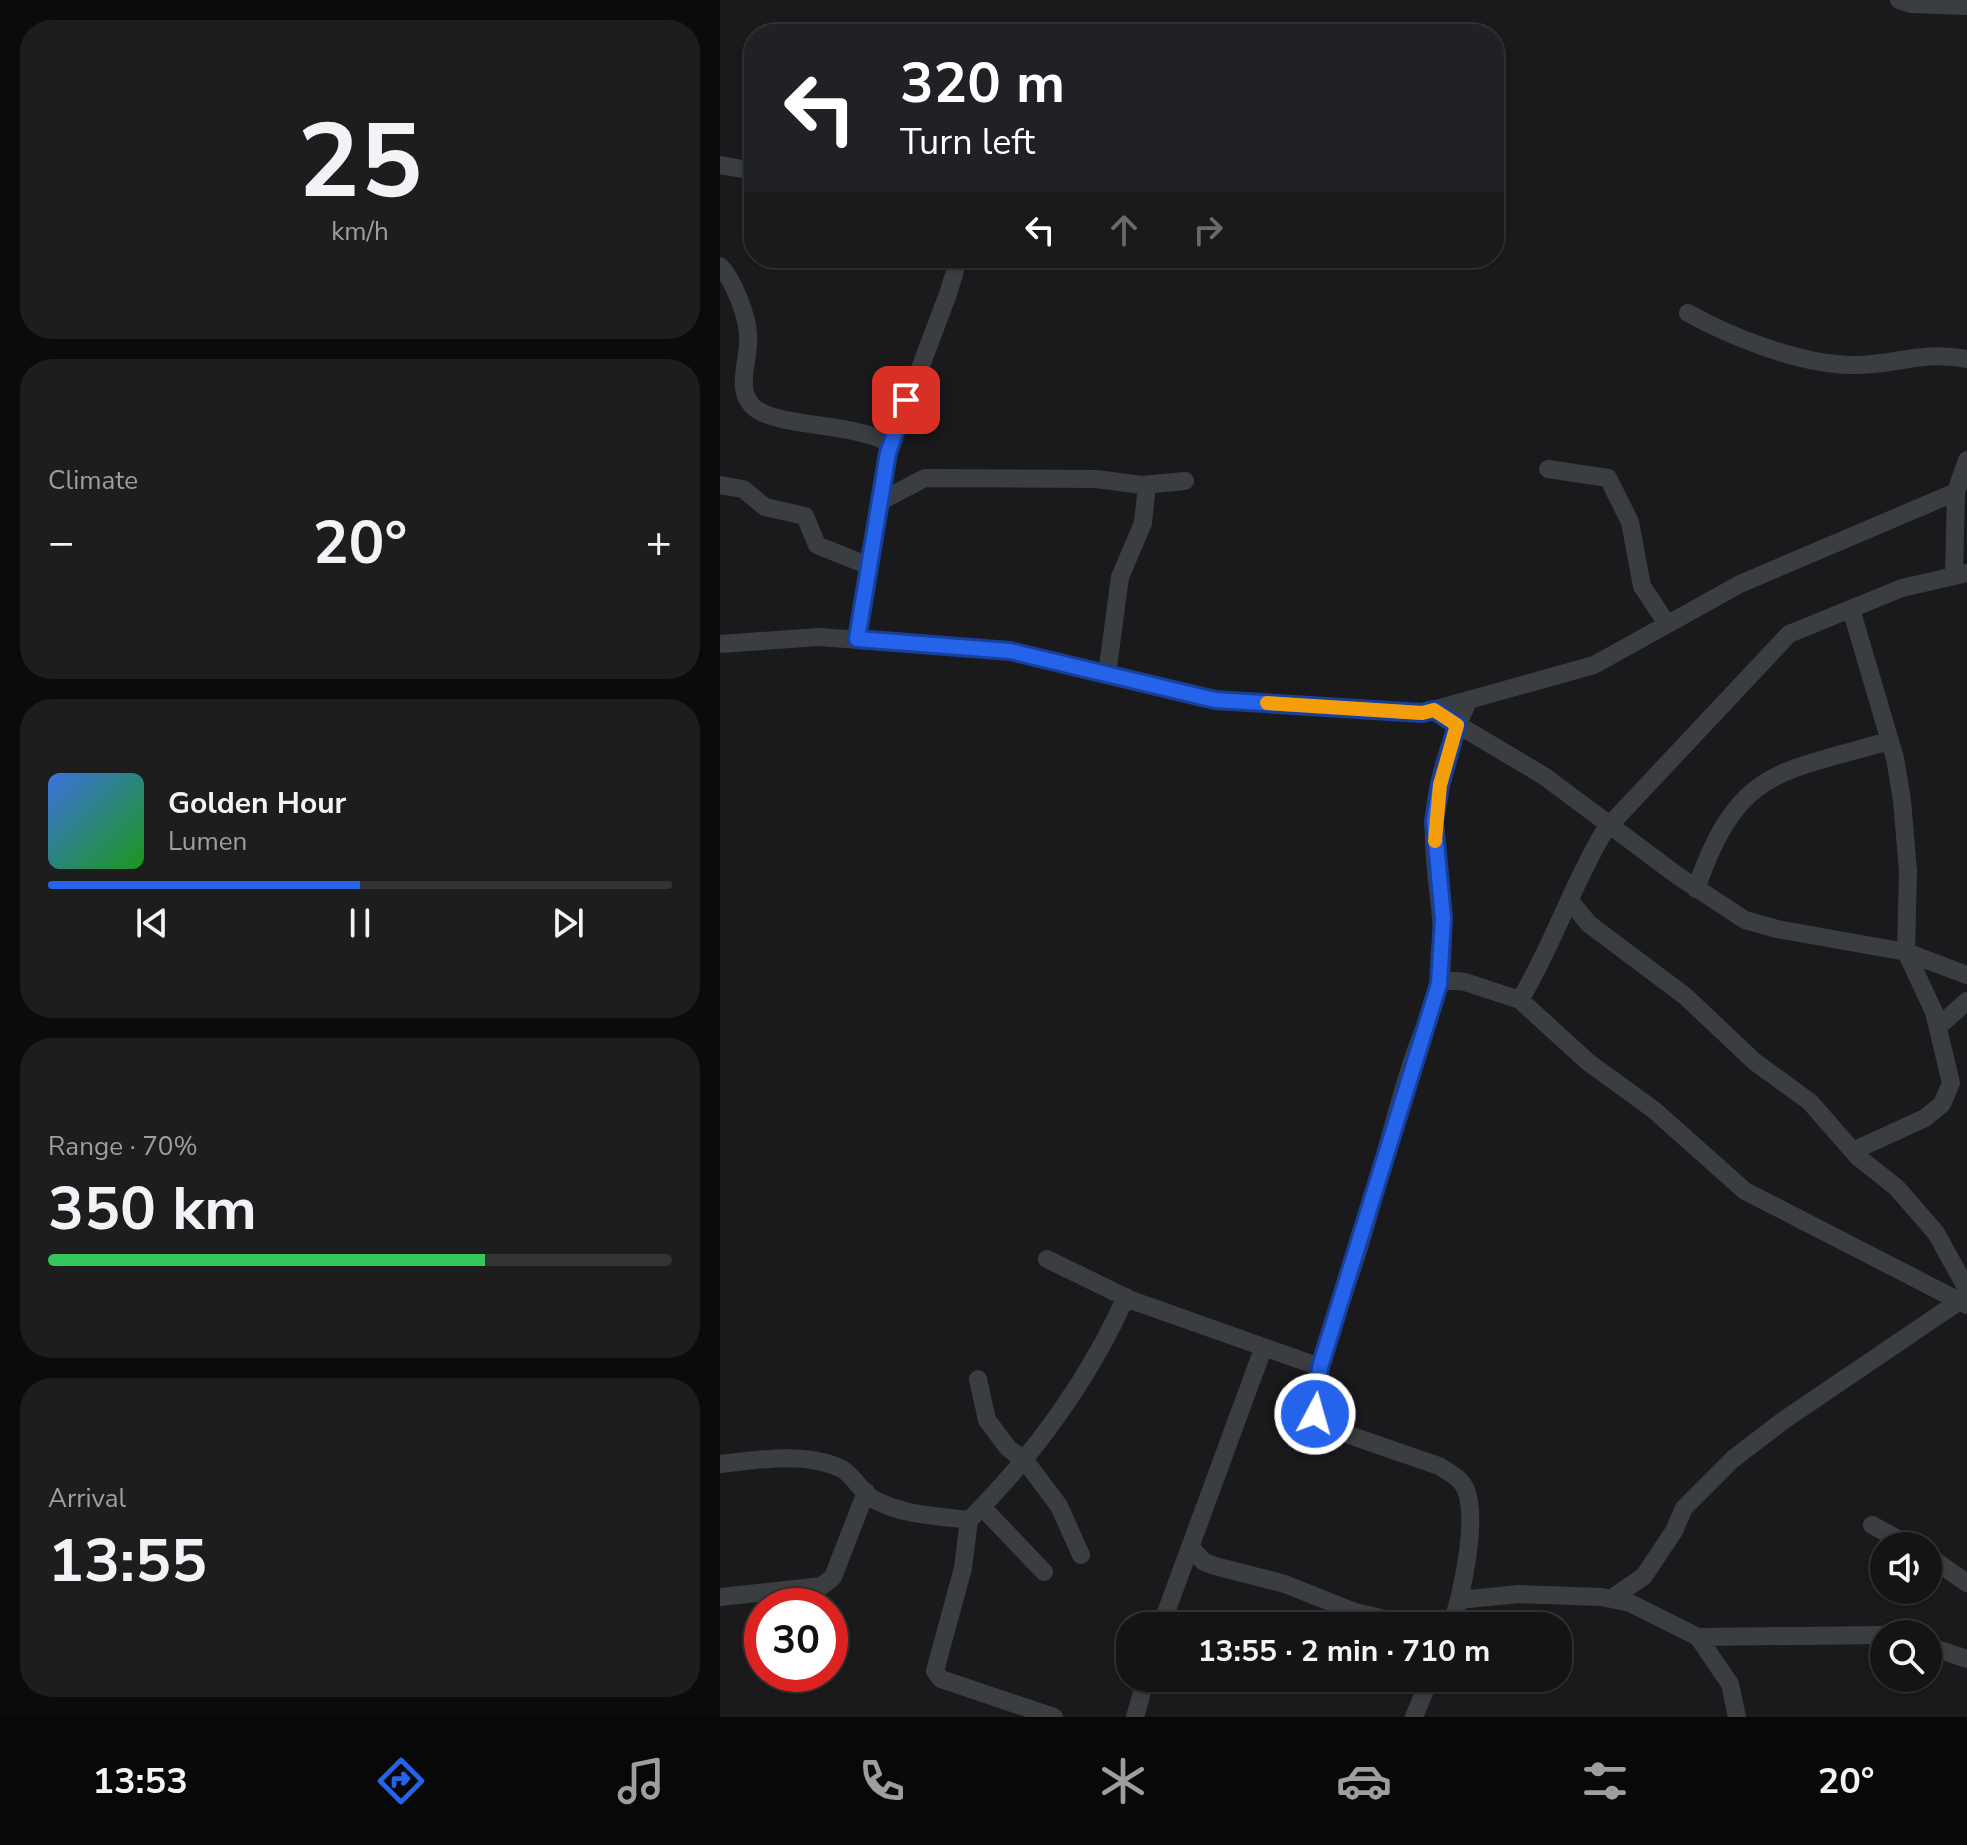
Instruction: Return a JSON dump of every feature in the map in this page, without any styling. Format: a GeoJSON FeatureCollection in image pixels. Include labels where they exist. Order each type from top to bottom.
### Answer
{"type":"FeatureCollection","features":[{"type":"Feature","properties":{"kind":"street"},"geometry":{"type":"LineString","coordinates":[[1906,1],[1967,6]]}},
{"type":"Feature","properties":{"kind":"street"},"geometry":{"type":"LineString","coordinates":[[720,165],[744,169]]}},
{"type":"Feature","properties":{"kind":"street"},"geometry":{"type":"LineString","coordinates":[[720,266],[749,334],[743,384],[746,397],[754,407],[778,417],[842,426],[877,436],[891,444]]}},
{"type":"Feature","properties":{"kind":"street"},"geometry":{"type":"LineString","coordinates":[[857,639],[891,444],[948,294],[955,268]]}},
{"type":"Feature","properties":{"kind":"street"},"geometry":{"type":"LineString","coordinates":[[1688,313],[1734,336],[1837,363],[1880,363],[1938,354],[1967,359]]}},
{"type":"Feature","properties":{"kind":"street"},"geometry":{"type":"LineString","coordinates":[[1520,1000],[1543,962],[1589,857],[1611,824],[1789,634],[1902,588],[1960,574],[1956,492],[1967,460]]}},
{"type":"Feature","properties":{"kind":"street"},"geometry":{"type":"LineString","coordinates":[[1548,469],[1608,478],[1630,522],[1642,586],[1667,624]]}},
{"type":"Feature","properties":{"kind":"street"},"geometry":{"type":"LineString","coordinates":[[879,502],[925,478],[1096,479],[1147,485],[1185,481]]}},
{"type":"Feature","properties":{"kind":"street"},"geometry":{"type":"LineString","coordinates":[[720,485],[743,489],[765,507],[805,516],[817,545],[869,566]]}},
{"type":"Feature","properties":{"kind":"street"},"geometry":{"type":"LineString","coordinates":[[1107,674],[1120,577],[1143,523],[1147,485]]}},
{"type":"Feature","properties":{"kind":"street"},"geometry":{"type":"LineString","coordinates":[[720,644],[819,637],[1010,651],[1215,700],[1422,713],[1594,665],[1740,584],[1956,492]]}},
{"type":"Feature","properties":{"kind":"street"},"geometry":{"type":"LineString","coordinates":[[1851,609],[1889,741],[1907,837],[1906,952],[1939,1026],[1941,1052],[1950,1067],[1951,1083],[1942,1104],[1925,1118],[1853,1151]]}},
{"type":"Feature","properties":{"kind":"street"},"geometry":{"type":"LineString","coordinates":[[1455,1612],[1468,1537],[1466,1489],[1454,1475],[1439,1466],[1326,1427],[1315,1414],[1320,1367],[1371,1211],[1411,1064],[1439,979],[1443,919],[1434,821],[1440,785],[1457,725],[1469,700]]}},
{"type":"Feature","properties":{"kind":"street"},"geometry":{"type":"LineString","coordinates":[[1434,710],[1544,776],[1696,889],[1756,923],[1906,952],[1967,975]]}},
{"type":"Feature","properties":{"kind":"street"},"geometry":{"type":"LineString","coordinates":[[1696,889],[1719,829],[1732,810],[1768,779],[1811,761],[1889,741]]}},
{"type":"Feature","properties":{"kind":"street"},"geometry":{"type":"LineString","coordinates":[[1570,901],[1589,924],[1685,996],[1745,1053],[1810,1102],[1853,1151],[1897,1188],[1936,1233],[1964,1299]]}},
{"type":"Feature","properties":{"kind":"street"},"geometry":{"type":"LineString","coordinates":[[1439,979],[1465,982],[1520,1000],[1588,1062],[1654,1110],[1745,1191],[1964,1299]]}},
{"type":"Feature","properties":{"kind":"street"},"geometry":{"type":"LineString","coordinates":[[1939,1026],[1958,1005],[1967,1001]]}},
{"type":"Feature","properties":{"kind":"street"},"geometry":{"type":"LineString","coordinates":[[1047,1259],[1126,1297],[1263,1349],[1320,1367]]}},
{"type":"Feature","properties":{"kind":"street"},"geometry":{"type":"LineString","coordinates":[[1054,1717],[941,1679],[935,1671],[975,1513],[1026,1462],[1061,1415],[1126,1297]]}},
{"type":"Feature","properties":{"kind":"street"},"geometry":{"type":"LineString","coordinates":[[1611,1599],[1644,1576],[1674,1531],[1684,1508],[1733,1459],[1784,1420],[1964,1299]]}},
{"type":"Feature","properties":{"kind":"street"},"geometry":{"type":"LineString","coordinates":[[1166,1612],[1263,1349]]}},
{"type":"Feature","properties":{"kind":"street"},"geometry":{"type":"LineString","coordinates":[[978,1379],[987,1420],[1008,1448],[1026,1462],[1059,1506],[1081,1555]]}},
{"type":"Feature","properties":{"kind":"street"},"geometry":{"type":"LineString","coordinates":[[720,1464],[791,1459],[820,1463],[844,1470],[871,1498],[912,1514],[975,1513],[1044,1572]]}},
{"type":"Feature","properties":{"kind":"street"},"geometry":{"type":"LineString","coordinates":[[720,1597],[822,1586],[833,1577],[866,1492]]}},
{"type":"Feature","properties":{"kind":"street"},"geometry":{"type":"LineString","coordinates":[[1872,1525],[1885,1532]]}},
{"type":"Feature","properties":{"kind":"street"},"geometry":{"type":"LineString","coordinates":[[1190,1547],[1204,1562],[1285,1584],[1355,1612]]}},
{"type":"Feature","properties":{"kind":"street"},"geometry":{"type":"LineString","coordinates":[[1942,1566],[1967,1583]]}},
{"type":"Feature","properties":{"kind":"street"},"geometry":{"type":"LineString","coordinates":[[1459,1600],[1519,1594],[1611,1599],[1642,1608],[1698,1637],[1870,1635]]}},
{"type":"Feature","properties":{"kind":"street"},"geometry":{"type":"LineString","coordinates":[[1698,1637],[1730,1684],[1737,1717]]}},
{"type":"Feature","properties":{"kind":"street"},"geometry":{"type":"LineString","coordinates":[[1942,1651],[1967,1659]]}},
{"type":"Feature","properties":{"kind":"street"},"geometry":{"type":"LineString","coordinates":[[1135,1717],[1142,1692]]}},
{"type":"Feature","properties":{"kind":"street"},"geometry":{"type":"LineString","coordinates":[[1414,1717],[1424,1692]]}},
{"type":"Feature","properties":{"kind":"slow traffic"},"geometry":{"type":"LineString","coordinates":[[1267,703],[1422,713],[1434,710],[1457,725],[1440,785],[1434,821],[1435,841]]}},
{"type":"Feature","properties":{"kind":"route"},"geometry":{"type":"LineString","coordinates":[[906,400],[888,453],[857,639],[1010,651],[1215,700],[1422,713],[1434,710],[1457,725],[1440,785],[1434,821],[1443,919],[1439,984],[1411,1064],[1371,1211],[1320,1367],[1315,1414]]}}]}
